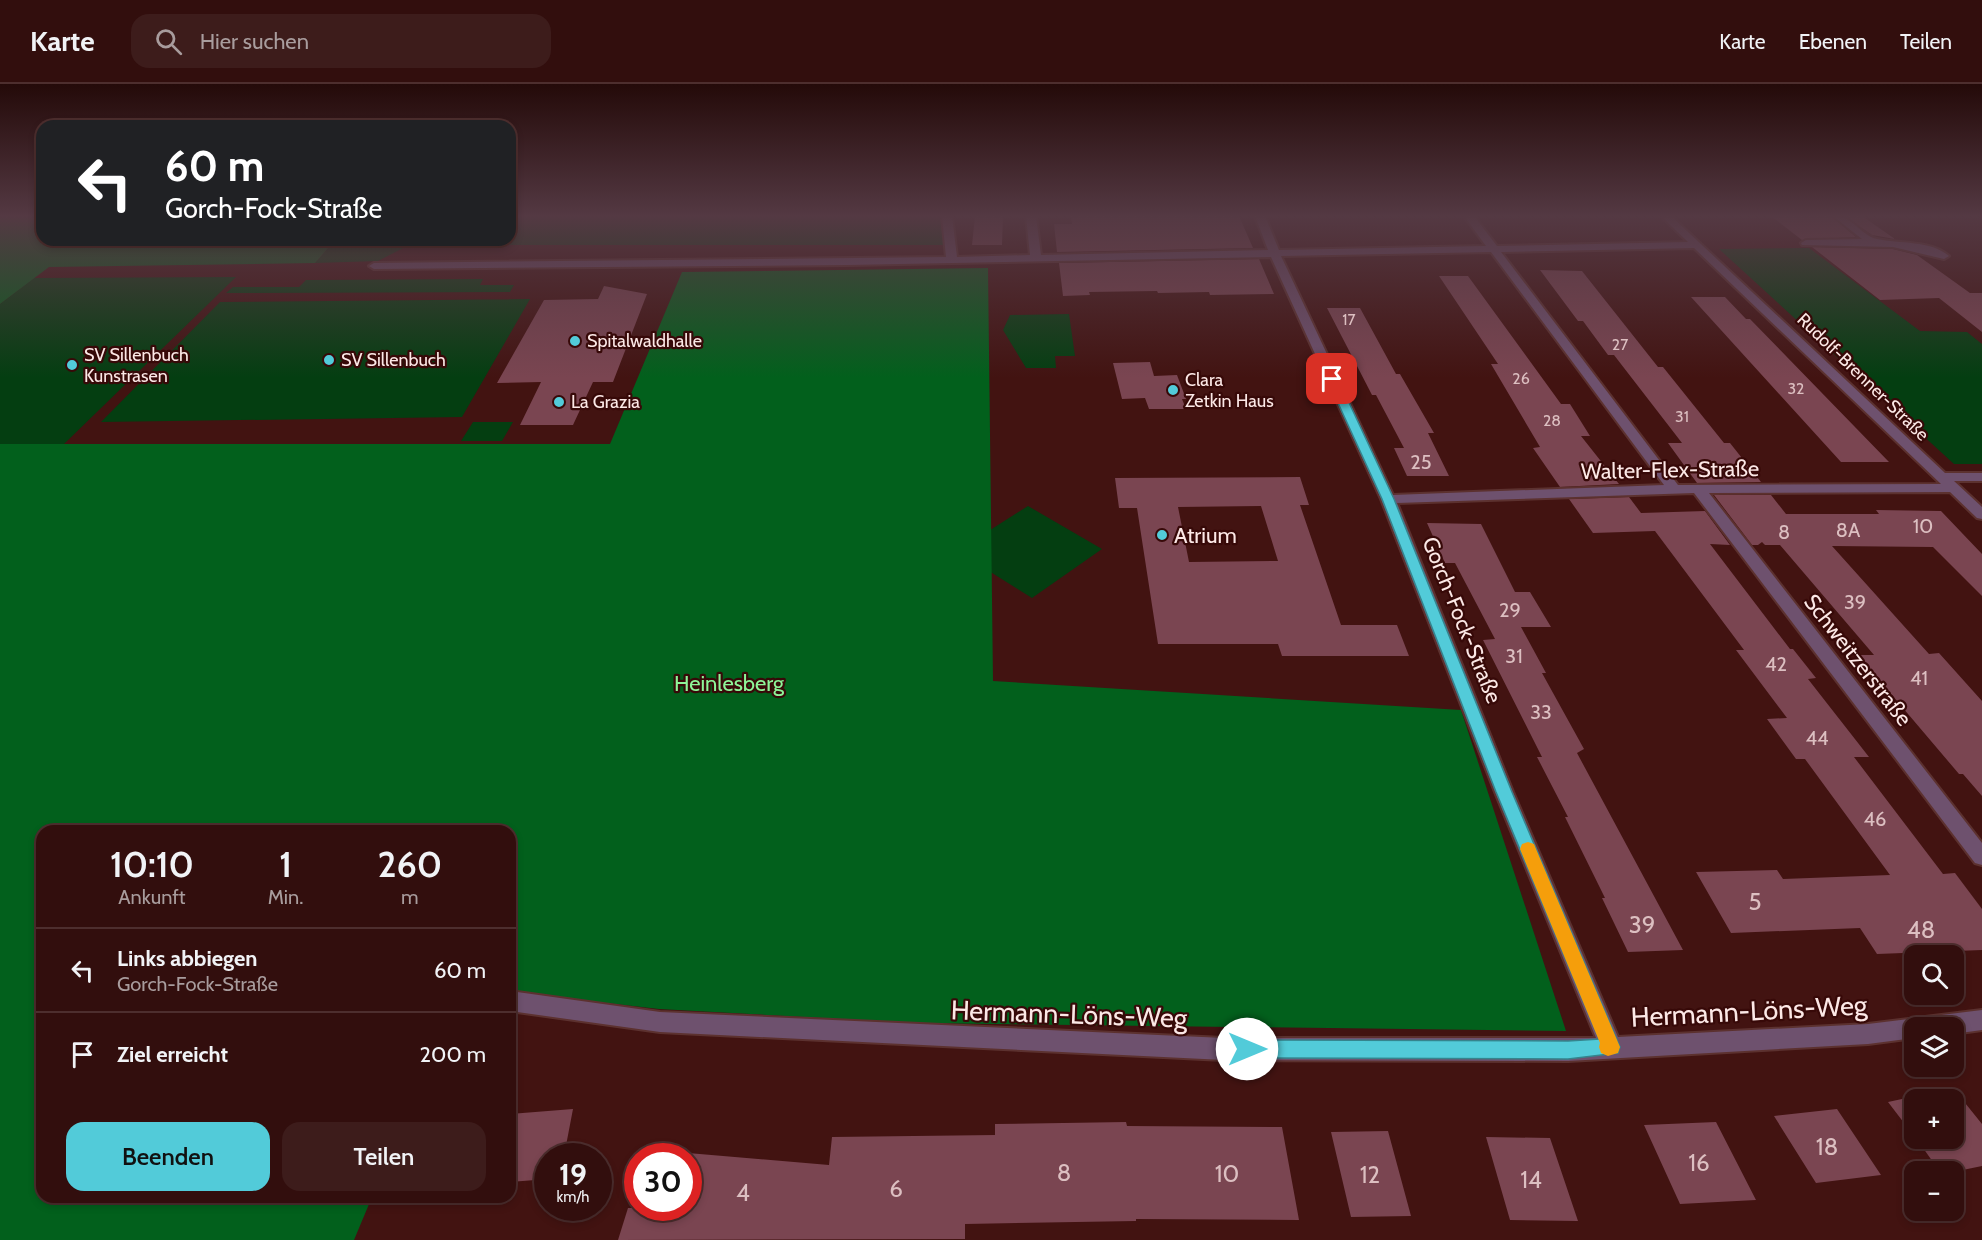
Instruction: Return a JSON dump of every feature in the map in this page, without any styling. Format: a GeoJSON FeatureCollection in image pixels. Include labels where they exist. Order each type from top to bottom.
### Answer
{"type":"FeatureCollection","features":[{"type":"Feature","properties":{"kind":"street","name":"Gorch-Fock-Straße"},"geometry":{"type":"LineString","coordinates":[[1282,270],[1388,499],[1504,792],[1611,1047]]}},
{"type":"Feature","properties":{"kind":"street"},"geometry":{"type":"LineString","coordinates":[[1508,270],[1674,489]]}},
{"type":"Feature","properties":{"kind":"street","name":"Rudolf-Brenner-Straße"},"geometry":{"type":"LineString","coordinates":[[1724,270],[1982,515]]}},
{"type":"Feature","properties":{"kind":"street"},"geometry":{"type":"LineString","coordinates":[[1942,477],[1982,477]]}},
{"type":"Feature","properties":{"kind":"street","name":"Walter-Flex-Straße"},"geometry":{"type":"LineString","coordinates":[[1388,499],[1674,489],[1953,488]]}},
{"type":"Feature","properties":{"kind":"street","name":"Schweitzerstraße"},"geometry":{"type":"LineString","coordinates":[[1699,490],[1982,857]]}},
{"type":"Feature","properties":{"kind":"street","name":"Hermann-Löns-Weg"},"geometry":{"type":"LineString","coordinates":[[516,1002],[660,1022],[1212,1049],[1568,1050],[1868,1034],[1904,1030]]}},
{"type":"Feature","properties":{"kind":"street","name":"Hermann-Löns-Weg"},"geometry":{"type":"LineString","coordinates":[[1964,1022],[1982,1020]]}},
{"type":"Feature","properties":{"kind":"green space"},"geometry":{"type":"Polygon","coordinates":[[[0,270],[45,270],[0,304],[0,270]]]}},
{"type":"Feature","properties":{"kind":"green space","name":"Heinlesberg"},"geometry":{"type":"Polygon","coordinates":[[[988,270],[993,681],[1461,710],[1566,1031],[913,1023],[659,1009],[516,993],[516,825],[36,825],[36,1203],[369,1203],[354,1240],[0,1240],[0,444],[610,444],[682,272],[988,270]]]}},
{"type":"Feature","properties":{"kind":"green space"},"geometry":{"type":"Polygon","coordinates":[[[1742,270],[1838,270],[1920,331],[1967,332],[1982,344],[1982,464],[1954,464],[1742,270]]]}},
{"type":"Feature","properties":{"kind":"green space","name":"SV Sillenbuch Kunstrasen"},"geometry":{"type":"Polygon","coordinates":[[[236,277],[64,444],[0,444],[0,304],[34,278],[236,277]]]}},
{"type":"Feature","properties":{"kind":"green space"},"geometry":{"type":"Polygon","coordinates":[[[483,279],[480,285],[514,285],[510,292],[226,293],[233,287],[299,287],[306,280],[483,279]]]}},
{"type":"Feature","properties":{"kind":"green space","name":"SV Sillenbuch"},"geometry":{"type":"Polygon","coordinates":[[[530,299],[462,417],[101,422],[220,302],[530,299]]]}},
{"type":"Feature","properties":{"kind":"green space"},"geometry":{"type":"Polygon","coordinates":[[[1069,314],[1075,356],[1055,356],[1056,368],[1026,368],[1003,330],[1010,315],[1069,314]]]}},
{"type":"Feature","properties":{"kind":"green space"},"geometry":{"type":"Polygon","coordinates":[[[473,422],[513,422],[502,441],[461,441],[473,422]]]}},
{"type":"Feature","properties":{"kind":"green space"},"geometry":{"type":"Polygon","coordinates":[[[1028,506],[1102,549],[1032,598],[957,551],[1028,506]]]}},
{"type":"Feature","properties":{"kind":"building"},"geometry":{"type":"Polygon","coordinates":[[[1060,270],[1264,270],[1274,294],[1210,295],[1209,292],[1158,293],[1157,291],[1089,292],[1090,295],[1063,296],[1060,270]]]}},
{"type":"Feature","properties":{"kind":"building"},"geometry":{"type":"Polygon","coordinates":[[[1540,270],[1582,271],[1658,367],[1663,367],[1724,443],[1730,443],[1761,482],[1697,483],[1668,443],[1682,443],[1614,355],[1608,355],[1583,321],[1578,321],[1540,270]]]}},
{"type":"Feature","properties":{"kind":"building"},"geometry":{"type":"Polygon","coordinates":[[[1841,270],[1938,270],[1970,293],[1982,293],[1982,332],[1939,298],[1880,300],[1841,270]]]}},
{"type":"Feature","properties":{"kind":"building"},"geometry":{"type":"Polygon","coordinates":[[[1439,276],[1468,276],[1561,404],[1570,404],[1590,436],[1581,436],[1619,484],[1560,487],[1533,448],[1540,447],[1491,364],[1498,364],[1439,276]]]}},
{"type":"Feature","properties":{"kind":"building","name":"Spitalwaldhalle"},"geometry":{"type":"Polygon","coordinates":[[[604,286],[647,294],[613,382],[593,382],[573,425],[520,425],[541,382],[497,383],[544,300],[598,299],[604,286]]]}},
{"type":"Feature","properties":{"kind":"building"},"geometry":{"type":"Polygon","coordinates":[[[1691,297],[1725,297],[1746,319],[1750,319],[1889,462],[1841,462],[1691,297]]]}},
{"type":"Feature","properties":{"kind":"building"},"geometry":{"type":"Polygon","coordinates":[[[1327,308],[1360,308],[1396,374],[1400,374],[1434,433],[1428,433],[1449,476],[1407,476],[1394,448],[1404,448],[1376,395],[1372,395],[1327,308]]]}},
{"type":"Feature","properties":{"kind":"building"},"geometry":{"type":"Polygon","coordinates":[[[1150,362],[1154,376],[1177,375],[1186,399],[1182,399],[1186,409],[1149,409],[1145,398],[1122,399],[1113,363],[1150,362]]]}},
{"type":"Feature","properties":{"kind":"building"},"geometry":{"type":"Polygon","coordinates":[[[1300,477],[1309,505],[1300,505],[1341,625],[1397,625],[1409,656],[1282,656],[1278,644],[1158,644],[1137,508],[1119,508],[1115,478],[1300,477]],[[1261,506],[1178,507],[1189,562],[1278,561],[1261,506]]]}},
{"type":"Feature","properties":{"kind":"building"},"geometry":{"type":"Polygon","coordinates":[[[1714,495],[1771,495],[1786,514],[1879,514],[1876,510],[1941,511],[1982,554],[1982,596],[1933,547],[1832,546],[1929,654],[1939,653],[1982,701],[1982,796],[1963,774],[1959,774],[1858,655],[1874,655],[1780,545],[1765,545],[1762,542],[1752,545],[1714,495]]]}},
{"type":"Feature","properties":{"kind":"building"},"geometry":{"type":"Polygon","coordinates":[[[1629,497],[1641,513],[1705,511],[1730,545],[1710,544],[1790,649],[1793,649],[1816,678],[1808,679],[1869,757],[1854,757],[1943,874],[1955,873],[1982,909],[1982,950],[1964,951],[1964,945],[1904,945],[1904,953],[1877,954],[1860,928],[1731,933],[1696,872],[1777,870],[1783,879],[1890,875],[1805,759],[1796,759],[1767,719],[1787,718],[1736,650],[1744,650],[1655,531],[1593,533],[1569,499],[1629,497]]]}},
{"type":"Feature","properties":{"kind":"building"},"geometry":{"type":"Polygon","coordinates":[[[1427,523],[1481,524],[1515,592],[1530,592],[1551,627],[1521,627],[1546,673],[1542,673],[1584,749],[1577,753],[1683,950],[1628,952],[1602,898],[1605,898],[1565,817],[1568,817],[1537,757],[1542,757],[1483,640],[1495,639],[1455,563],[1445,563],[1427,523]]]}},
{"type":"Feature","properties":{"kind":"building"},"geometry":{"type":"Polygon","coordinates":[[[1904,1099],[1904,1123],[1888,1102],[1904,1099]]]}},
{"type":"Feature","properties":{"kind":"building"},"geometry":{"type":"Polygon","coordinates":[[[1964,1102],[1982,1124],[1982,1166],[1964,1170],[1964,1161],[1932,1161],[1924,1149],[1964,1149],[1964,1102]]]}},
{"type":"Feature","properties":{"kind":"building"},"geometry":{"type":"Polygon","coordinates":[[[573,1109],[566,1143],[534,1143],[534,1180],[516,1182],[516,1114],[573,1109]]]}},
{"type":"Feature","properties":{"kind":"building"},"geometry":{"type":"Polygon","coordinates":[[[1837,1109],[1881,1175],[1816,1183],[1774,1116],[1837,1109]]]}},
{"type":"Feature","properties":{"kind":"building"},"geometry":{"type":"Polygon","coordinates":[[[1126,1122],[1127,1126],[1282,1127],[1299,1220],[1136,1219],[1136,1221],[965,1224],[965,1239],[618,1240],[624,1221],[702,1221],[702,1154],[829,1165],[832,1137],[995,1135],[995,1124],[1126,1122]]]}},
{"type":"Feature","properties":{"kind":"building"},"geometry":{"type":"Polygon","coordinates":[[[1716,1122],[1756,1200],[1680,1204],[1644,1125],[1716,1122]]]}},
{"type":"Feature","properties":{"kind":"building"},"geometry":{"type":"Polygon","coordinates":[[[1388,1131],[1411,1216],[1351,1217],[1331,1132],[1388,1131]]]}},
{"type":"Feature","properties":{"kind":"building"},"geometry":{"type":"Polygon","coordinates":[[[1486,1137],[1550,1138],[1578,1221],[1510,1220],[1486,1137]]]}},
{"type":"Feature","properties":{"kind":"slow traffic"},"geometry":{"type":"LineString","coordinates":[[1528,849],[1611,1047],[1608,1047]]}},
{"type":"Feature","properties":{"kind":"place","name":"Spitalwaldhalle"},"geometry":{"type":"Point","coordinates":[575,341]}},
{"type":"Feature","properties":{"kind":"place","name":"SV Sillenbuch"},"geometry":{"type":"Point","coordinates":[329,360]}},
{"type":"Feature","properties":{"kind":"place","name":"SV Sillenbuch Kunstrasen"},"geometry":{"type":"Point","coordinates":[72,365]}},
{"type":"Feature","properties":{"kind":"place","name":"Clara Zetkin Haus"},"geometry":{"type":"Point","coordinates":[1173,390]}},
{"type":"Feature","properties":{"kind":"place","name":"La Grazia"},"geometry":{"type":"Point","coordinates":[559,402]}},
{"type":"Feature","properties":{"kind":"place","name":"Atrium"},"geometry":{"type":"Point","coordinates":[1162,535]}},
{"type":"Feature","properties":{"kind":"route"},"geometry":{"type":"LineString","coordinates":[[1247,1049],[1568,1050],[1611,1047],[1504,792],[1388,499],[1332,379]]}}]}
